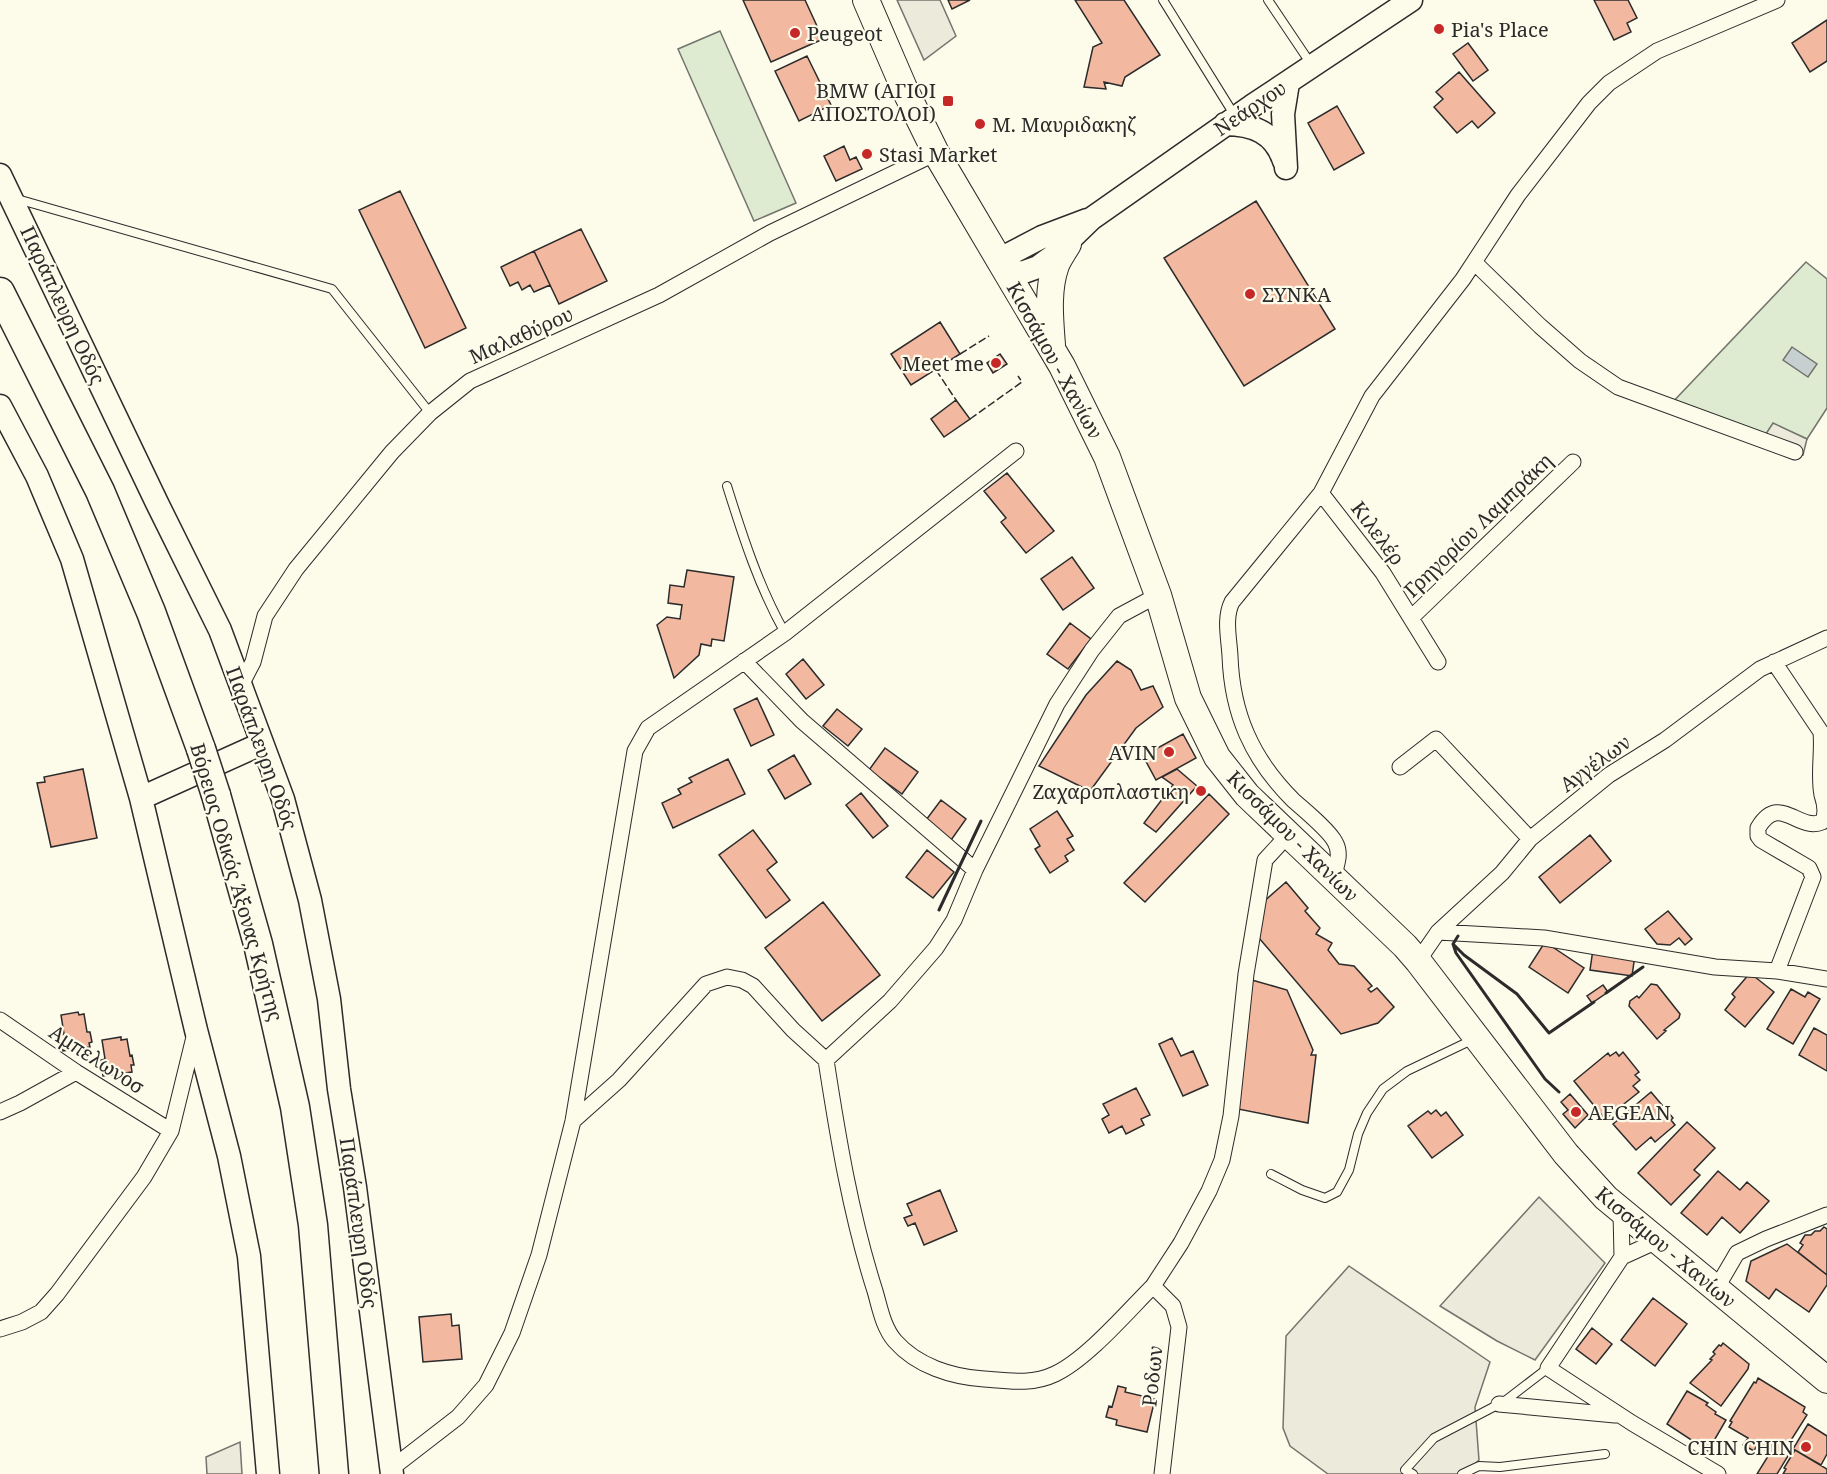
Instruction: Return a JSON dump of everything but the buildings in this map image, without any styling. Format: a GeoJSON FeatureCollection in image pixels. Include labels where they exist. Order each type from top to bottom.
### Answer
{"type":"FeatureCollection","features":[{"type":"Feature","properties":{"kind":"highway","name":"Βόρειος Οδικός Άξονας Κρήτης"},"geometry":{"type":"LineString","coordinates":[[0,292],[100,491],[151,612],[216,795],[258,944],[296,1107],[313,1225],[334,1474]]}},
{"type":"Feature","properties":{"kind":"main road","name":"Κισσάμου - Χανίων"},"geometry":{"type":"LineString","coordinates":[[866,0],[904,88],[936,153],[1052,348],[1085,409],[1107,457],[1158,595],[1188,698],[1217,758],[1247,795],[1418,961],[1575,1164],[1621,1212],[1827,1380]]}},
{"type":"Feature","properties":{"kind":"main road"},"geometry":{"type":"LineString","coordinates":[[1052,348],[1050,314],[1052,285],[1063,237]]}},
{"type":"Feature","properties":{"kind":"street","name":"Νεάρχου"},"geometry":{"type":"LineString","coordinates":[[1002,266],[1024,272],[1038,267],[1063,237],[1312,65],[1411,0]]}},
{"type":"Feature","properties":{"kind":"street"},"geometry":{"type":"LineString","coordinates":[[1333,878],[1339,853],[1335,841],[1283,789],[1260,760],[1244,728],[1234,700],[1227,612],[1232,602],[1321,493],[1372,396],[1474,263],[1518,195],[1583,111],[1609,83],[1657,51],[1758,4],[1777,0]]}},
{"type":"Feature","properties":{"kind":"street"},"geometry":{"type":"LineString","coordinates":[[1230,121],[1261,131],[1280,151],[1286,168],[1283,114],[1288,83]]}},
{"type":"Feature","properties":{"kind":"street","name":"Μαλαθύρου"},"geometry":{"type":"LineString","coordinates":[[240,687],[253,662],[265,616],[296,569],[392,452],[430,413],[470,381],[659,295],[770,233],[936,153]]}},
{"type":"Feature","properties":{"kind":"street","name":"Παράπλευρη Οδός"},"geometry":{"type":"LineString","coordinates":[[0,175],[220,630],[283,799],[304,877],[329,999],[339,1089],[355,1187],[392,1471]]}},
{"type":"Feature","properties":{"kind":"street"},"geometry":{"type":"LineString","coordinates":[[1474,263],[1580,361],[1618,387],[1795,452]]}},
{"type":"Feature","properties":{"kind":"street"},"geometry":{"type":"LineString","coordinates":[[0,406],[38,476],[72,559],[141,798],[196,1030],[229,1156],[249,1256],[268,1474]]}},
{"type":"Feature","properties":{"kind":"street"},"geometry":{"type":"LineString","coordinates":[[392,1471],[458,1417],[486,1385],[512,1333],[538,1255],[573,1121],[635,751],[648,728],[785,633],[1016,451]]}},
{"type":"Feature","properties":{"kind":"street","name":"Γρηγορίου Λαμπράκη"},"geometry":{"type":"LineString","coordinates":[[1412,617],[1573,462]]}},
{"type":"Feature","properties":{"kind":"street","name":"Κιλελέρ"},"geometry":{"type":"LineString","coordinates":[[1321,493],[1383,573],[1438,662]]}},
{"type":"Feature","properties":{"kind":"street"},"geometry":{"type":"LineString","coordinates":[[826,1060],[890,1001],[936,948],[954,920],[975,870],[1057,704],[1092,650],[1119,616],[1158,595]]}},
{"type":"Feature","properties":{"kind":"street","name":"Αγγέλων"},"geometry":{"type":"LineString","coordinates":[[1418,961],[1438,932],[1502,873],[1530,839],[1609,775],[1665,740],[1760,669],[1827,638]]}},
{"type":"Feature","properties":{"kind":"street"},"geometry":{"type":"LineString","coordinates":[[744,661],[802,721],[975,870]]}},
{"type":"Feature","properties":{"kind":"street"},"geometry":{"type":"LineString","coordinates":[[1774,662],[1821,732],[1821,786],[1826,812],[1822,822],[1814,824],[1780,812],[1773,813],[1762,820],[1758,828],[1758,836],[1761,840],[1809,868],[1813,877],[1777,971]]}},
{"type":"Feature","properties":{"kind":"street"},"geometry":{"type":"LineString","coordinates":[[1400,767],[1436,739],[1530,839]]}},
{"type":"Feature","properties":{"kind":"street"},"geometry":{"type":"LineString","coordinates":[[141,798],[261,744]]}},
{"type":"Feature","properties":{"kind":"street"},"geometry":{"type":"LineString","coordinates":[[573,1121],[619,1080],[706,984],[727,977],[742,980],[753,986],[793,1030],[826,1060],[837,1134],[869,1272],[886,1329],[896,1342],[921,1363],[948,1373],[975,1379],[1032,1382],[1056,1374],[1075,1361],[1155,1288],[1209,1191],[1222,1160],[1231,1116],[1246,974],[1265,860],[1288,834]]}},
{"type":"Feature","properties":{"kind":"street"},"geometry":{"type":"LineString","coordinates":[[1438,932],[1544,938],[1715,967],[1777,971],[1827,979]]}},
{"type":"Feature","properties":{"kind":"street","name":"Αμπελωνοσ"},"geometry":{"type":"LineString","coordinates":[[0,1020],[76,1072],[171,1131]]}},
{"type":"Feature","properties":{"kind":"street"},"geometry":{"type":"LineString","coordinates":[[0,1329],[22,1322],[41,1312],[57,1294],[144,1177],[171,1131],[196,1030]]}},
{"type":"Feature","properties":{"kind":"street"},"geometry":{"type":"LineString","coordinates":[[0,1112],[20,1104],[76,1072]]}},
{"type":"Feature","properties":{"kind":"street"},"geometry":{"type":"LineString","coordinates":[[1621,1212],[1622,1257]]}},
{"type":"Feature","properties":{"kind":"street"},"geometry":{"type":"LineString","coordinates":[[1716,1289],[1737,1253],[1827,1215]]}},
{"type":"Feature","properties":{"kind":"street"},"geometry":{"type":"LineString","coordinates":[[1656,1241],[1622,1257],[1548,1368],[1618,1415],[1718,1474]]}},
{"type":"Feature","properties":{"kind":"street","name":"Ροδων"},"geometry":{"type":"LineString","coordinates":[[1155,1288],[1173,1306],[1179,1327],[1162,1474]]}},
{"type":"Feature","properties":{"kind":"street"},"geometry":{"type":"LineString","coordinates":[[1499,1404],[1618,1415]]}},
{"type":"Feature","properties":{"kind":"lane"},"geometry":{"type":"LineString","coordinates":[[1163,0],[1230,121]]}},
{"type":"Feature","properties":{"kind":"lane"},"geometry":{"type":"LineString","coordinates":[[1269,0],[1312,65]]}},
{"type":"Feature","properties":{"kind":"lane"},"geometry":{"type":"LineString","coordinates":[[13,198],[333,289],[430,413]]}},
{"type":"Feature","properties":{"kind":"lane"},"geometry":{"type":"LineString","coordinates":[[727,486],[746,547],[769,605],[785,633]]}},
{"type":"Feature","properties":{"kind":"lane"},"geometry":{"type":"LineString","coordinates":[[1271,1174],[1302,1190],[1325,1198],[1337,1192],[1349,1170],[1358,1134],[1367,1113],[1383,1089],[1407,1071],[1478,1037]]}},
{"type":"Feature","properties":{"kind":"lane"},"geometry":{"type":"LineString","coordinates":[[1413,1474],[1405,1470],[1434,1438],[1499,1404],[1548,1368]]}},
{"type":"Feature","properties":{"kind":"lane"},"geometry":{"type":"LineString","coordinates":[[1462,1474],[1479,1466],[1500,1467],[1605,1454]]}},
{"type":"Feature","properties":{"kind":"green space"},"geometry":{"type":"Polygon","coordinates":[[[720,31],[796,203],[754,221],[678,49],[720,31]]]}},
{"type":"Feature","properties":{"kind":"green space"},"geometry":{"type":"Polygon","coordinates":[[[1806,262],[1827,279],[1827,408],[1807,439],[1773,424],[1762,440],[1669,406],[1806,262]]]}},
{"type":"Feature","properties":{"kind":"shaded area"},"geometry":{"type":"Polygon","coordinates":[[[897,0],[940,0],[956,36],[924,60],[897,0]]]}},
{"type":"Feature","properties":{"kind":"shaded area"},"geometry":{"type":"Polygon","coordinates":[[[1792,347],[1817,364],[1808,377],[1783,360],[1792,347]]]}},
{"type":"Feature","properties":{"kind":"shaded area"},"geometry":{"type":"Polygon","coordinates":[[[1773,423],[1807,439],[1803,455],[1762,440],[1773,423]]]}},
{"type":"Feature","properties":{"kind":"shaded area"},"geometry":{"type":"Polygon","coordinates":[[[1539,1197],[1605,1263],[1535,1360],[1497,1341],[1440,1306],[1539,1197]]]}},
{"type":"Feature","properties":{"kind":"shaded area"},"geometry":{"type":"Polygon","coordinates":[[[1349,1266],[1490,1362],[1475,1407],[1479,1460],[1465,1474],[1328,1474],[1290,1446],[1283,1428],[1286,1336],[1349,1266]]]}},
{"type":"Feature","properties":{"kind":"shaded area"},"geometry":{"type":"Polygon","coordinates":[[[240,1442],[242,1474],[207,1474],[206,1457],[240,1442]]]}},
{"type":"Feature","properties":{"kind":"fence"},"geometry":{"type":"LineString","coordinates":[[960,354],[989,336]]}},
{"type":"Feature","properties":{"kind":"fence"},"geometry":{"type":"LineString","coordinates":[[936,370],[956,400]]}},
{"type":"Feature","properties":{"kind":"fence"},"geometry":{"type":"LineString","coordinates":[[970,419],[1022,382],[1018,376]]}},
{"type":"Feature","properties":{"kind":"wall"},"geometry":{"type":"LineString","coordinates":[[939,910],[981,821]]}},
{"type":"Feature","properties":{"kind":"wall"},"geometry":{"type":"LineString","coordinates":[[1458,936],[1453,944],[1456,953],[1545,1079],[1559,1092]]}},
{"type":"Feature","properties":{"kind":"wall"},"geometry":{"type":"LineString","coordinates":[[1453,944],[1464,955],[1517,994],[1549,1033],[1594,1002]]}},
{"type":"Feature","properties":{"kind":"wall"},"geometry":{"type":"LineString","coordinates":[[1606,993],[1643,967]]}},
{"type":"Feature","properties":{"kind":"place","name":"Pia's Place"},"geometry":{"type":"Point","coordinates":[1439,29]}},
{"type":"Feature","properties":{"kind":"place","name":"Peugeot"},"geometry":{"type":"Point","coordinates":[795,33]}},
{"type":"Feature","properties":{"kind":"place","name":"BMW (ΑΓΙΟΙ ΑΠΟΣΤΟΛΟΙ)"},"geometry":{"type":"Point","coordinates":[948,101]}},
{"type":"Feature","properties":{"kind":"place","name":"Μ. Μαυριδακηζ"},"geometry":{"type":"Point","coordinates":[980,124]}},
{"type":"Feature","properties":{"kind":"place","name":"Stasi Market"},"geometry":{"type":"Point","coordinates":[867,154]}},
{"type":"Feature","properties":{"kind":"place","name":"ΣΥΝΚΑ"},"geometry":{"type":"Point","coordinates":[1250,294]}},
{"type":"Feature","properties":{"kind":"place","name":"Meet me"},"geometry":{"type":"Point","coordinates":[996,363]}},
{"type":"Feature","properties":{"kind":"place","name":"AVIN"},"geometry":{"type":"Point","coordinates":[1169,752]}},
{"type":"Feature","properties":{"kind":"place","name":"Ζαχαροπλαστικη"},"geometry":{"type":"Point","coordinates":[1201,791]}},
{"type":"Feature","properties":{"kind":"place","name":"AEGEAN"},"geometry":{"type":"Point","coordinates":[1576,1112]}},
{"type":"Feature","properties":{"kind":"place","name":"CHIN CHIN"},"geometry":{"type":"Point","coordinates":[1806,1447]}}]}
